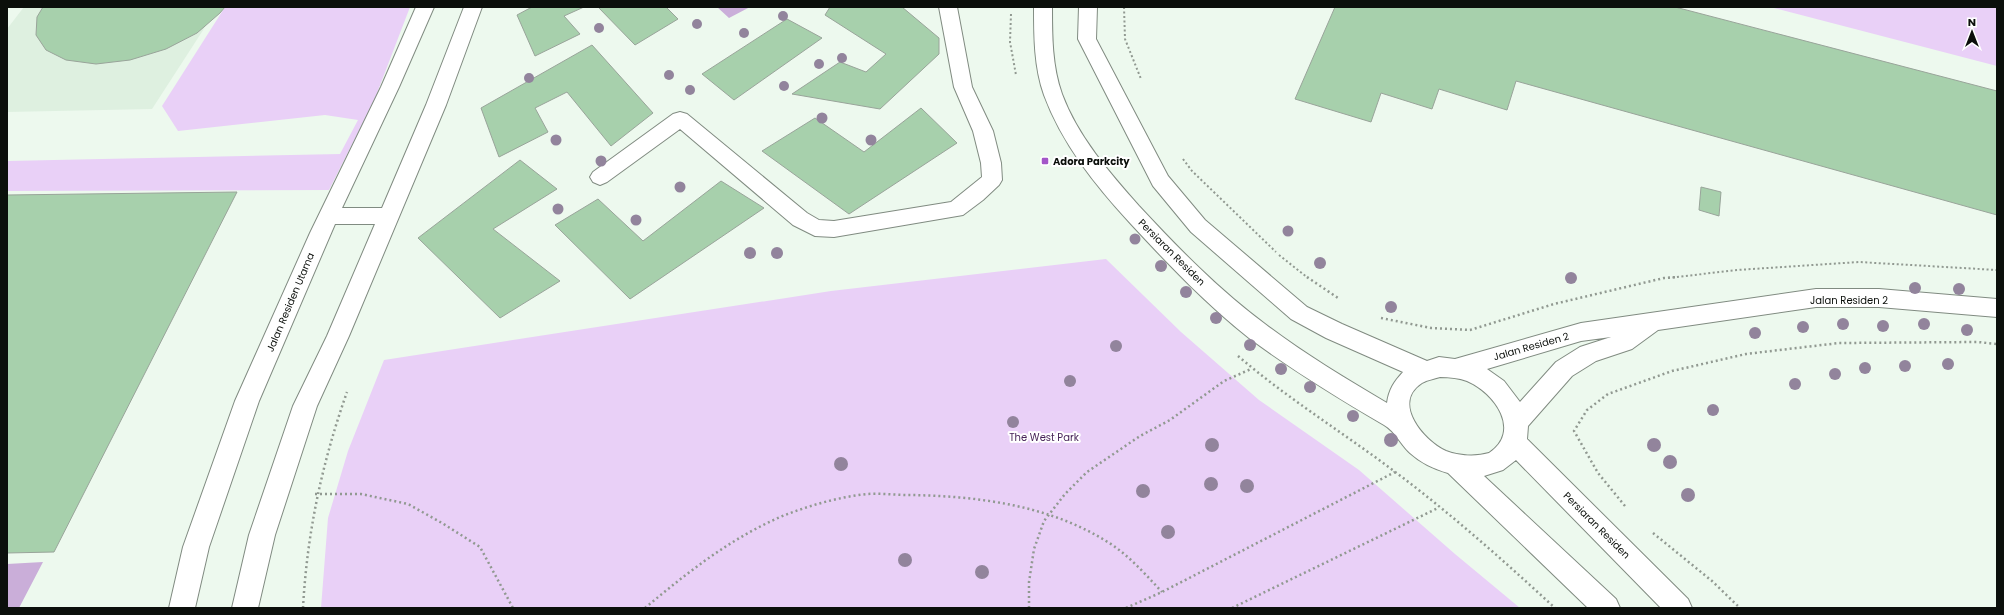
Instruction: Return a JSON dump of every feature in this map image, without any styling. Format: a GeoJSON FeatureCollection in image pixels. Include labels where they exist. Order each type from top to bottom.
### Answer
{"type":"FeatureCollection","features":[{"type":"Feature","properties":{"kind":"street","name":"Jalan Residen Utama"},"geometry":{"type":"LineString","coordinates":[[182,608],[196,547],[247,401],[329,216],[390,87],[425,7]]}},
{"type":"Feature","properties":{"kind":"street"},"geometry":{"type":"LineString","coordinates":[[245,608],[262,535],[305,406],[338,336],[436,105],[473,7]]}},
{"type":"Feature","properties":{"kind":"street"},"geometry":{"type":"LineString","coordinates":[[600,177],[680,118],[800,219],[815,228],[834,229],[956,209],[976,195],[992,180],[991,163],[983,131],[963,87],[948,7]]}},
{"type":"Feature","properties":{"kind":"street","name":"Persiaran Residen"},"geometry":{"type":"LineString","coordinates":[[1043,7],[1042,41],[1052,93],[1068,127],[1112,190],[1161,244],[1237,315],[1339,386],[1401,423]]}},
{"type":"Feature","properties":{"kind":"street"},"geometry":{"type":"LineString","coordinates":[[1088,7],[1087,39],[1160,181],[1198,226],[1258,276],[1299,313],[1334,331],[1423,370]]}},
{"type":"Feature","properties":{"kind":"street"},"geometry":{"type":"LineString","coordinates":[[329,216],[389,216]]}},
{"type":"Feature","properties":{"kind":"street","name":"Jalan Residen 2"},"geometry":{"type":"LineString","coordinates":[[1457,368],[1581,332],[1816,298],[1879,298],[1997,308]]}},
{"type":"Feature","properties":{"kind":"street","name":"Jalan Residen 2"},"geometry":{"type":"LineString","coordinates":[[1515,433],[1564,368],[1588,354],[1624,342],[1653,322]]}},
{"type":"Feature","properties":{"kind":"street"},"geometry":{"type":"LineString","coordinates":[[1439,367],[1457,368],[1478,375],[1496,388],[1510,404],[1515,433],[1506,455],[1493,464],[1476,468],[1457,467],[1433,458],[1414,442],[1401,423],[1397,406],[1400,391],[1409,379],[1423,370],[1439,367]]}},
{"type":"Feature","properties":{"kind":"street","name":"Persiaran Residen"},"geometry":{"type":"LineString","coordinates":[[1515,433],[1679,608]]}},
{"type":"Feature","properties":{"kind":"street"},"geometry":{"type":"LineString","coordinates":[[1457,467],[1607,608]]}},
{"type":"Feature","properties":{"kind":"path"},"geometry":{"type":"LineString","coordinates":[[1124,7],[1125,39],[1145,86]]}},
{"type":"Feature","properties":{"kind":"path"},"geometry":{"type":"LineString","coordinates":[[1010,42],[1011,14]]}},
{"type":"Feature","properties":{"kind":"path"},"geometry":{"type":"LineString","coordinates":[[1179,153],[1192,171],[1277,253],[1311,280],[1339,299]]}},
{"type":"Feature","properties":{"kind":"path"},"geometry":{"type":"LineString","coordinates":[[1374,315],[1431,328],[1470,330],[1554,304],[1664,278],[1737,270],[1859,262],[1969,267],[1997,270]]}},
{"type":"Feature","properties":{"kind":"path"},"geometry":{"type":"LineString","coordinates":[[1626,508],[1598,473],[1574,431],[1587,410],[1608,394],[1672,371],[1746,354],[1839,343],[1978,342],[1997,344]]}},
{"type":"Feature","properties":{"kind":"path"},"geometry":{"type":"LineString","coordinates":[[1029,608],[1029,582],[1034,549],[1048,514],[1088,472],[1140,436],[1170,420],[1224,381],[1251,368]]}},
{"type":"Feature","properties":{"kind":"path"},"geometry":{"type":"LineString","coordinates":[[303,608],[309,535],[316,494],[326,452],[348,391]]}},
{"type":"Feature","properties":{"kind":"path"},"geometry":{"type":"LineString","coordinates":[[1126,608],[1162,592],[1395,472]]}},
{"type":"Feature","properties":{"kind":"path"},"geometry":{"type":"LineString","coordinates":[[316,494],[361,494],[408,504],[442,523],[480,547],[496,574],[513,608]]}},
{"type":"Feature","properties":{"kind":"path"},"geometry":{"type":"LineString","coordinates":[[645,608],[703,561],[746,534],[786,515],[862,495],[932,495],[1018,506],[1048,514],[1067,521],[1106,541],[1132,563],[1162,592]]}},
{"type":"Feature","properties":{"kind":"path"},"geometry":{"type":"LineString","coordinates":[[1232,608],[1438,507]]}},
{"type":"Feature","properties":{"kind":"path"},"geometry":{"type":"LineString","coordinates":[[1648,529],[1712,581],[1740,608]]}},
{"type":"Feature","properties":{"kind":"shaded area"},"geometry":{"type":"Polygon","coordinates":[[[24,7],[218,7],[152,109],[7,112],[7,29],[24,7]]]}},
{"type":"Feature","properties":{"kind":"shaded area"},"geometry":{"type":"Polygon","coordinates":[[[717,7],[750,7],[729,18],[717,7]]]}},
{"type":"Feature","properties":{"kind":"shaded area"},"geometry":{"type":"Polygon","coordinates":[[[43,562],[19,608],[7,608],[7,564],[43,562]]]}},
{"type":"Feature","properties":{"kind":"green space"},"geometry":{"type":"Polygon","coordinates":[[[225,7],[410,7],[374,101],[329,190],[7,191],[7,161],[340,154],[358,120],[325,115],[178,131],[162,106],[225,7]]]}},
{"type":"Feature","properties":{"kind":"green space"},"geometry":{"type":"Polygon","coordinates":[[[1770,7],[1997,7],[1997,66],[1770,7]]]}},
{"type":"Feature","properties":{"kind":"green space","name":"The West Park"},"geometry":{"type":"Polygon","coordinates":[[[1106,259],[1181,332],[1259,400],[1359,470],[1455,554],[1520,608],[321,608],[328,518],[348,451],[384,360],[831,291],[1106,259]]]}},
{"type":"Feature","properties":{"kind":"building"},"geometry":{"type":"Polygon","coordinates":[[[43,7],[225,7],[197,33],[166,49],[130,60],[96,64],[66,60],[46,50],[36,35],[37,17],[43,7]]]}},
{"type":"Feature","properties":{"kind":"building"},"geometry":{"type":"Polygon","coordinates":[[[532,7],[584,7],[564,16],[580,34],[535,56],[517,15],[532,7]]]}},
{"type":"Feature","properties":{"kind":"building"},"geometry":{"type":"Polygon","coordinates":[[[598,7],[666,7],[678,19],[635,45],[598,7]]]}},
{"type":"Feature","properties":{"kind":"building"},"geometry":{"type":"Polygon","coordinates":[[[830,7],[902,7],[939,38],[939,54],[880,109],[792,94],[840,62],[866,72],[886,54],[825,15],[830,7]]]}},
{"type":"Feature","properties":{"kind":"building"},"geometry":{"type":"Polygon","coordinates":[[[1335,7],[1675,7],[1997,91],[1997,215],[1516,81],[1507,110],[1439,89],[1432,109],[1381,93],[1371,122],[1295,99],[1335,7]]]}},
{"type":"Feature","properties":{"kind":"building"},"geometry":{"type":"Polygon","coordinates":[[[787,19],[822,38],[734,100],[702,74],[787,19]]]}},
{"type":"Feature","properties":{"kind":"building"},"geometry":{"type":"Polygon","coordinates":[[[592,45],[653,113],[611,146],[567,92],[535,108],[548,132],[499,157],[481,108],[592,45]]]}},
{"type":"Feature","properties":{"kind":"building"},"geometry":{"type":"Polygon","coordinates":[[[921,108],[957,143],[849,214],[762,151],[815,118],[864,152],[921,108]]]}},
{"type":"Feature","properties":{"kind":"building"},"geometry":{"type":"Polygon","coordinates":[[[520,160],[557,189],[493,229],[560,281],[500,318],[418,238],[520,160]]]}},
{"type":"Feature","properties":{"kind":"building"},"geometry":{"type":"Polygon","coordinates":[[[721,181],[764,208],[630,299],[555,225],[598,199],[643,241],[721,181]]]}},
{"type":"Feature","properties":{"kind":"building"},"geometry":{"type":"Polygon","coordinates":[[[1701,187],[1721,192],[1719,216],[1699,210],[1701,187]]]}},
{"type":"Feature","properties":{"kind":"building"},"geometry":{"type":"Polygon","coordinates":[[[237,192],[54,552],[7,553],[7,195],[237,192]]]}},
{"type":"Feature","properties":{"kind":"place","name":"Adora Parkcity"},"geometry":{"type":"Point","coordinates":[1045,161]}}]}
